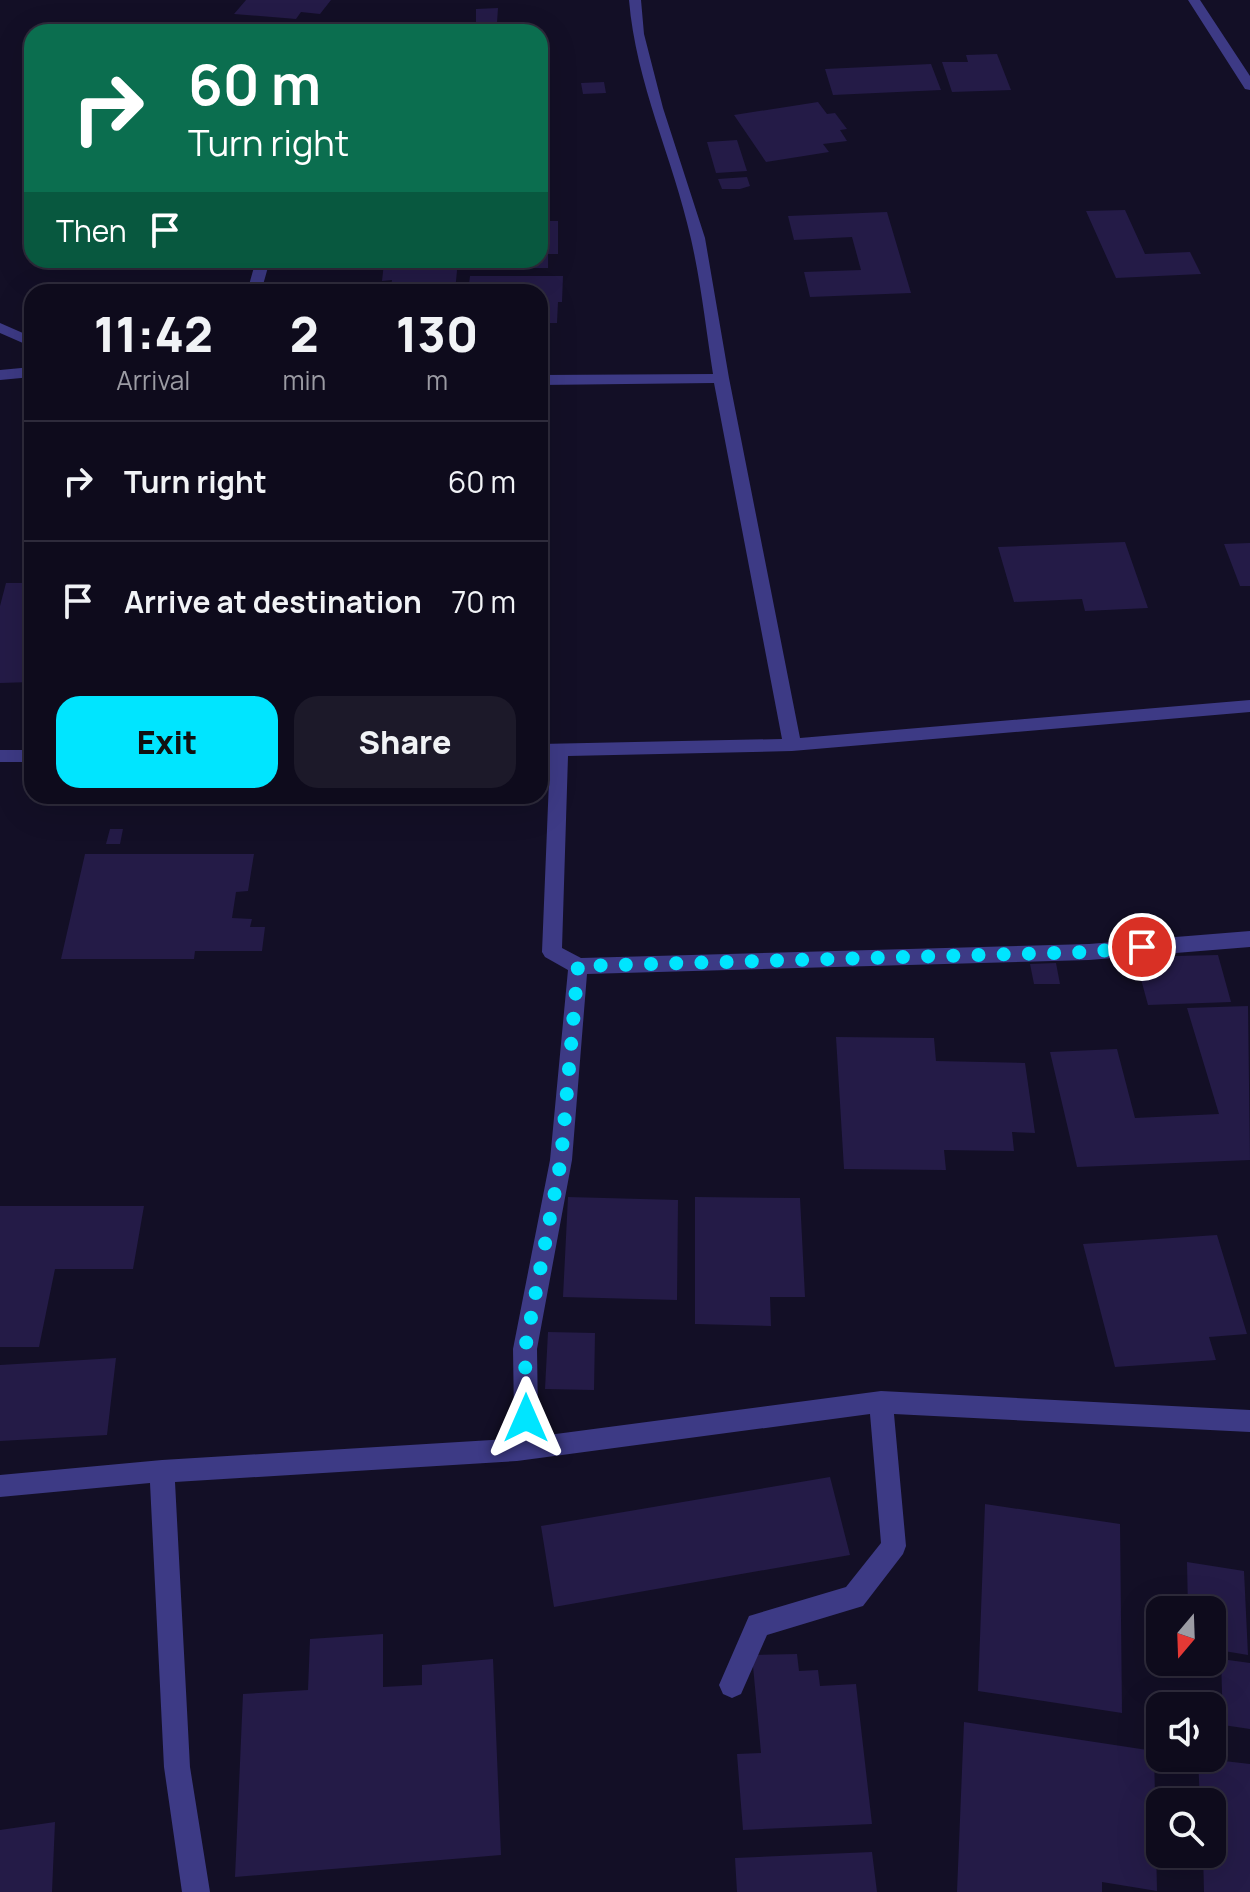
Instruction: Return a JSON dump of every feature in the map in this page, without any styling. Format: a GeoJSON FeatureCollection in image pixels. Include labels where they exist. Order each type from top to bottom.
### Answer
{"type":"FeatureCollection","features":[{"type":"Feature","properties":{"kind":"street"},"geometry":{"type":"LineString","coordinates":[[635,0],[638,34],[656,108],[698,238],[721,378],[792,745]]}},
{"type":"Feature","properties":{"kind":"street"},"geometry":{"type":"LineString","coordinates":[[1194,0],[1250,86]]}},
{"type":"Feature","properties":{"kind":"street"},"geometry":{"type":"LineString","coordinates":[[0,327],[24,339]]}},
{"type":"Feature","properties":{"kind":"street"},"geometry":{"type":"LineString","coordinates":[[0,375],[24,373]]}},
{"type":"Feature","properties":{"kind":"street"},"geometry":{"type":"LineString","coordinates":[[548,380],[721,378]]}},
{"type":"Feature","properties":{"kind":"street"},"geometry":{"type":"LineString","coordinates":[[1250,706],[792,745],[550,750],[552,952],[578,966],[1089,952],[1250,939]]}},
{"type":"Feature","properties":{"kind":"street"},"geometry":{"type":"LineString","coordinates":[[0,756],[24,756]]}},
{"type":"Feature","properties":{"kind":"street"},"geometry":{"type":"LineString","coordinates":[[517,1450],[526,1418],[525,1349],[561,1160],[578,966]]}},
{"type":"Feature","properties":{"kind":"street"},"geometry":{"type":"LineString","coordinates":[[732,1685],[758,1625],[854,1597],[894,1546],[881,1402]]}},
{"type":"Feature","properties":{"kind":"street"},"geometry":{"type":"LineString","coordinates":[[0,1486],[162,1471],[517,1450],[881,1402],[1250,1421]]}},
{"type":"Feature","properties":{"kind":"street"},"geometry":{"type":"LineString","coordinates":[[162,1471],[177,1767],[196,1892]]}},
{"type":"Feature","properties":{"kind":"building"},"geometry":{"type":"Polygon","coordinates":[[[246,0],[331,0],[320,14],[301,12],[296,19],[234,14],[246,0]]]}},
{"type":"Feature","properties":{"kind":"building"},"geometry":{"type":"Polygon","coordinates":[[[498,8],[497,23],[476,23],[476,9],[498,8]]]}},
{"type":"Feature","properties":{"kind":"building"},"geometry":{"type":"Polygon","coordinates":[[[997,54],[1011,90],[952,92],[942,62],[968,62],[966,55],[997,54]]]}},
{"type":"Feature","properties":{"kind":"building"},"geometry":{"type":"Polygon","coordinates":[[[931,64],[941,90],[833,95],[825,69],[931,64]]]}},
{"type":"Feature","properties":{"kind":"building"},"geometry":{"type":"Polygon","coordinates":[[[604,82],[606,93],[583,94],[581,83],[604,82]]]}},
{"type":"Feature","properties":{"kind":"building"},"geometry":{"type":"Polygon","coordinates":[[[818,102],[827,114],[835,113],[847,129],[840,130],[847,141],[823,144],[829,152],[766,162],[734,115],[818,102]]]}},
{"type":"Feature","properties":{"kind":"building"},"geometry":{"type":"Polygon","coordinates":[[[737,140],[747,171],[716,173],[707,142],[737,140]]]}},
{"type":"Feature","properties":{"kind":"building"},"geometry":{"type":"Polygon","coordinates":[[[747,177],[750,186],[740,189],[722,189],[718,179],[747,177]]]}},
{"type":"Feature","properties":{"kind":"building"},"geometry":{"type":"Polygon","coordinates":[[[1125,210],[1145,254],[1190,252],[1201,274],[1116,278],[1086,211],[1125,210]]]}},
{"type":"Feature","properties":{"kind":"building"},"geometry":{"type":"Polygon","coordinates":[[[887,212],[911,293],[810,297],[804,272],[861,270],[852,237],[794,240],[788,216],[887,212]]]}},
{"type":"Feature","properties":{"kind":"building"},"geometry":{"type":"Polygon","coordinates":[[[548,221],[558,221],[558,254],[548,254],[548,221]]]}},
{"type":"Feature","properties":{"kind":"building"},"geometry":{"type":"Polygon","coordinates":[[[383,268],[457,268],[456,284],[391,284],[392,280],[382,281],[383,268]]]}},
{"type":"Feature","properties":{"kind":"building"},"geometry":{"type":"Polygon","coordinates":[[[470,276],[563,276],[557,323],[548,323],[548,284],[469,284],[470,276]]]}},
{"type":"Feature","properties":{"kind":"building"},"geometry":{"type":"Polygon","coordinates":[[[1125,542],[1148,608],[1085,611],[1082,599],[1014,602],[998,547],[1125,542]]]}},
{"type":"Feature","properties":{"kind":"building"},"geometry":{"type":"Polygon","coordinates":[[[1250,543],[1250,586],[1240,586],[1224,544],[1250,543]]]}},
{"type":"Feature","properties":{"kind":"building"},"geometry":{"type":"Polygon","coordinates":[[[6,583],[24,583],[24,682],[0,683],[0,606],[6,583]]]}},
{"type":"Feature","properties":{"kind":"building"},"geometry":{"type":"Polygon","coordinates":[[[110,829],[123,829],[120,844],[106,844],[110,829]]]}},
{"type":"Feature","properties":{"kind":"building"},"geometry":{"type":"Polygon","coordinates":[[[85,854],[254,854],[248,891],[236,892],[232,918],[252,919],[250,927],[265,927],[262,951],[195,951],[194,959],[61,959],[85,854]]]}},
{"type":"Feature","properties":{"kind":"building"},"geometry":{"type":"Polygon","coordinates":[[[1218,955],[1231,1002],[1148,1005],[1135,957],[1218,955]]]}},
{"type":"Feature","properties":{"kind":"building"},"geometry":{"type":"Polygon","coordinates":[[[1056,963],[1060,984],[1034,984],[1030,964],[1056,963]]]}},
{"type":"Feature","properties":{"kind":"building"},"geometry":{"type":"Polygon","coordinates":[[[1248,1006],[1250,1160],[1077,1167],[1050,1052],[1117,1049],[1135,1118],[1219,1114],[1187,1008],[1248,1006]]]}},
{"type":"Feature","properties":{"kind":"building"},"geometry":{"type":"Polygon","coordinates":[[[836,1037],[934,1038],[936,1061],[1025,1063],[1035,1133],[1012,1132],[1014,1151],[944,1150],[946,1170],[844,1169],[836,1037]]]}},
{"type":"Feature","properties":{"kind":"building"},"geometry":{"type":"Polygon","coordinates":[[[568,1197],[678,1200],[677,1300],[563,1297],[568,1197]]]}},
{"type":"Feature","properties":{"kind":"building"},"geometry":{"type":"Polygon","coordinates":[[[695,1197],[800,1198],[805,1297],[770,1297],[771,1326],[695,1324],[695,1197]]]}},
{"type":"Feature","properties":{"kind":"building"},"geometry":{"type":"Polygon","coordinates":[[[0,1206],[144,1206],[133,1269],[55,1269],[39,1347],[0,1347],[0,1206]]]}},
{"type":"Feature","properties":{"kind":"building"},"geometry":{"type":"Polygon","coordinates":[[[1217,1235],[1247,1334],[1209,1337],[1216,1360],[1115,1367],[1083,1244],[1217,1235]]]}},
{"type":"Feature","properties":{"kind":"building"},"geometry":{"type":"Polygon","coordinates":[[[548,1332],[595,1333],[594,1390],[545,1389],[548,1332]]]}},
{"type":"Feature","properties":{"kind":"building"},"geometry":{"type":"Polygon","coordinates":[[[116,1358],[107,1435],[0,1441],[0,1365],[116,1358]]]}},
{"type":"Feature","properties":{"kind":"building"},"geometry":{"type":"Polygon","coordinates":[[[830,1477],[850,1555],[554,1607],[541,1526],[830,1477]]]}},
{"type":"Feature","properties":{"kind":"building"},"geometry":{"type":"Polygon","coordinates":[[[985,1504],[1120,1524],[1122,1713],[978,1691],[985,1504]]]}},
{"type":"Feature","properties":{"kind":"building"},"geometry":{"type":"Polygon","coordinates":[[[1187,1562],[1244,1571],[1248,1655],[1226,1651],[1226,1596],[1188,1596],[1187,1562]]]}},
{"type":"Feature","properties":{"kind":"building"},"geometry":{"type":"Polygon","coordinates":[[[383,1634],[383,1687],[422,1685],[422,1665],[493,1659],[501,1855],[235,1877],[243,1694],[308,1690],[310,1639],[383,1634]]]}},
{"type":"Feature","properties":{"kind":"building"},"geometry":{"type":"Polygon","coordinates":[[[797,1654],[799,1671],[818,1670],[820,1686],[856,1684],[872,1824],[743,1830],[737,1754],[761,1753],[752,1655],[797,1654]]]}},
{"type":"Feature","properties":{"kind":"building"},"geometry":{"type":"Polygon","coordinates":[[[1226,1660],[1250,1663],[1250,1729],[1226,1725],[1226,1692],[1222,1692],[1222,1676],[1226,1676],[1226,1660]]]}},
{"type":"Feature","properties":{"kind":"building"},"geometry":{"type":"Polygon","coordinates":[[[964,1722],[1146,1750],[1146,1772],[1154,1772],[1155,1788],[1146,1788],[1146,1868],[1157,1868],[1157,1891],[1102,1882],[1102,1892],[957,1892],[964,1722]]]}},
{"type":"Feature","properties":{"kind":"building"},"geometry":{"type":"Polygon","coordinates":[[[1226,1761],[1250,1764],[1250,1892],[1204,1892],[1203,1868],[1226,1868],[1226,1788],[1199,1788],[1199,1772],[1226,1772],[1226,1761]]]}},
{"type":"Feature","properties":{"kind":"building"},"geometry":{"type":"Polygon","coordinates":[[[55,1822],[52,1892],[0,1892],[0,1830],[55,1822]]]}},
{"type":"Feature","properties":{"kind":"building"},"geometry":{"type":"Polygon","coordinates":[[[872,1852],[877,1892],[737,1892],[735,1858],[872,1852]]]}},
{"type":"Feature","properties":{"kind":"route"},"geometry":{"type":"LineString","coordinates":[[526,1418],[525,1349],[561,1160],[578,966],[1089,952],[1142,947]]}}]}
